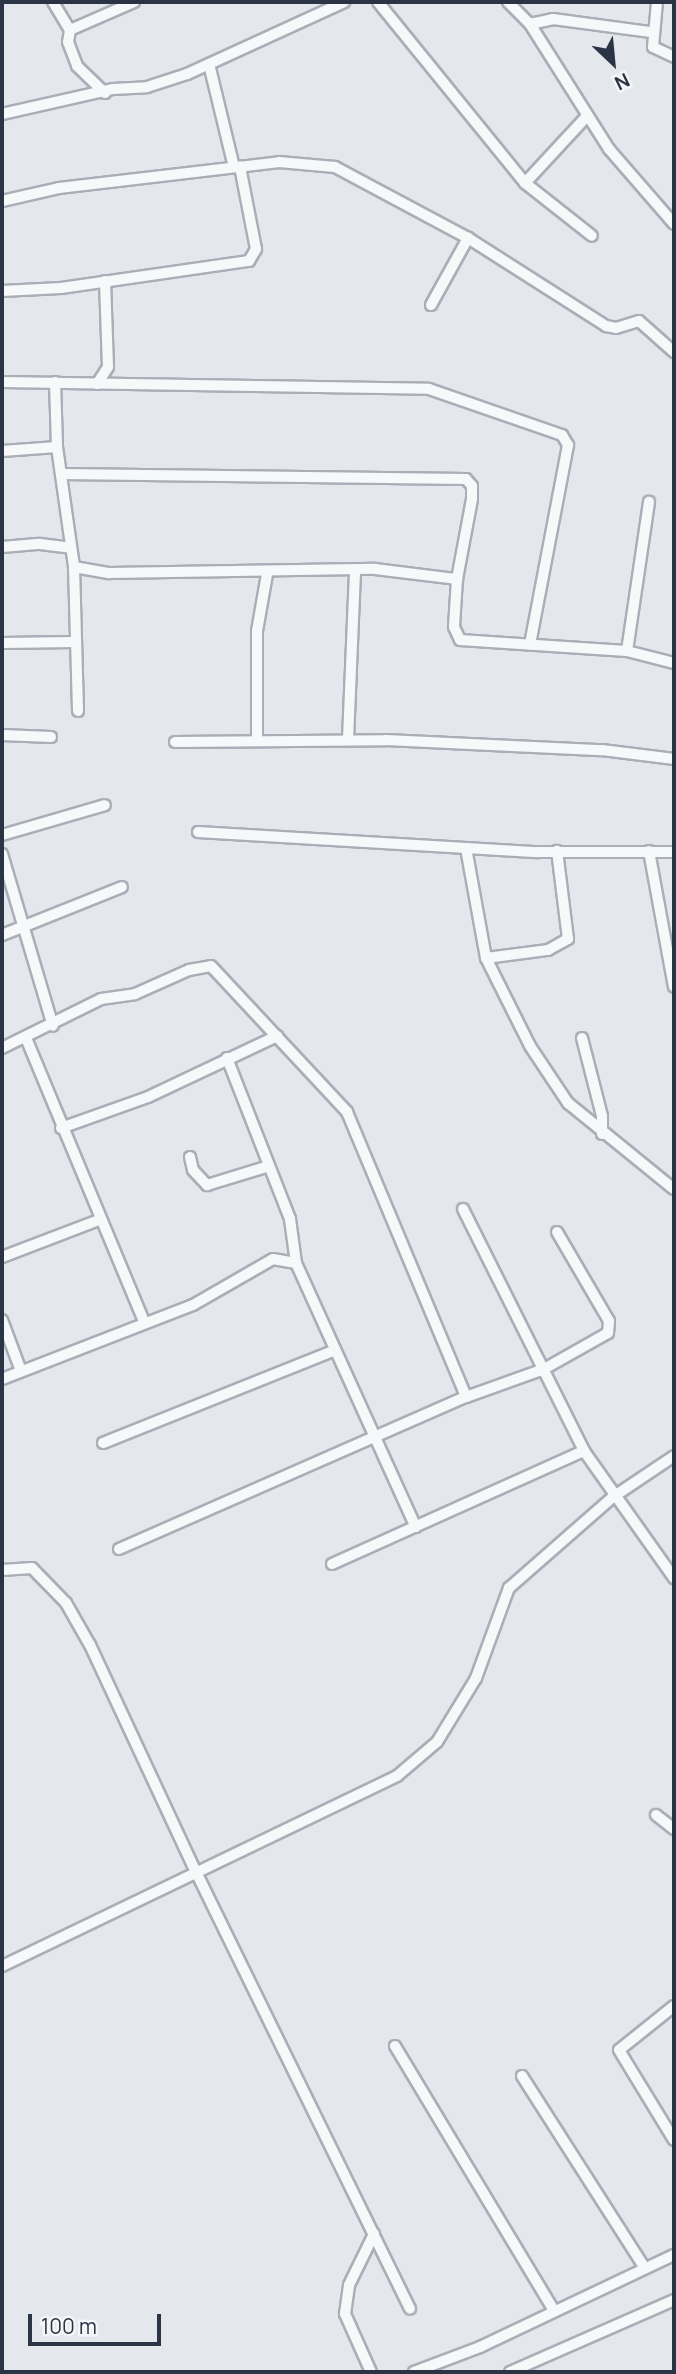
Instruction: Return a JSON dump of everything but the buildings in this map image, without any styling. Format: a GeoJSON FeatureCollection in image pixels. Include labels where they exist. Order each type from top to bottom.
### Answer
{"type":"FeatureCollection","features":[{"type":"Feature","properties":{"kind":"street"},"geometry":{"type":"LineString","coordinates":[[53,2],[70,30],[68,42],[78,66],[105,93]]}},
{"type":"Feature","properties":{"kind":"street"},"geometry":{"type":"LineString","coordinates":[[70,30],[134,2]]}},
{"type":"Feature","properties":{"kind":"street"},"geometry":{"type":"LineString","coordinates":[[2,114],[147,87],[209,64],[344,2]]}},
{"type":"Feature","properties":{"kind":"street"},"geometry":{"type":"LineString","coordinates":[[378,2],[525,183],[592,236]]}},
{"type":"Feature","properties":{"kind":"street"},"geometry":{"type":"LineString","coordinates":[[509,2],[530,24],[609,149],[674,224]]}},
{"type":"Feature","properties":{"kind":"street"},"geometry":{"type":"LineString","coordinates":[[657,2],[651,32],[653,47],[674,57]]}},
{"type":"Feature","properties":{"kind":"street"},"geometry":{"type":"LineString","coordinates":[[530,24],[553,19],[651,32]]}},
{"type":"Feature","properties":{"kind":"street"},"geometry":{"type":"LineString","coordinates":[[2,291],[105,281],[248,261],[256,249],[209,64]]}},
{"type":"Feature","properties":{"kind":"street"},"geometry":{"type":"LineString","coordinates":[[525,183],[587,116]]}},
{"type":"Feature","properties":{"kind":"street"},"geometry":{"type":"LineString","coordinates":[[2,201],[59,188],[237,167],[302,162],[334,167],[468,239],[606,326],[615,328],[639,321],[674,352]]}},
{"type":"Feature","properties":{"kind":"street"},"geometry":{"type":"LineString","coordinates":[[432,305],[468,239]]}},
{"type":"Feature","properties":{"kind":"street"},"geometry":{"type":"LineString","coordinates":[[97,384],[108,367],[105,281]]}},
{"type":"Feature","properties":{"kind":"street"},"geometry":{"type":"LineString","coordinates":[[2,382],[429,389],[562,435],[568,445],[530,644]]}},
{"type":"Feature","properties":{"kind":"street"},"geometry":{"type":"LineString","coordinates":[[55,382],[57,447],[63,474],[74,567],[78,711]]}},
{"type":"Feature","properties":{"kind":"street"},"geometry":{"type":"LineString","coordinates":[[2,451],[57,447]]}},
{"type":"Feature","properties":{"kind":"street"},"geometry":{"type":"LineString","coordinates":[[63,474],[466,479],[472,486],[472,499],[457,579],[455,636],[483,643],[627,651],[674,663]]}},
{"type":"Feature","properties":{"kind":"street"},"geometry":{"type":"LineString","coordinates":[[627,651],[649,502]]}},
{"type":"Feature","properties":{"kind":"street"},"geometry":{"type":"LineString","coordinates":[[2,547],[40,544],[71,548]]}},
{"type":"Feature","properties":{"kind":"street"},"geometry":{"type":"LineString","coordinates":[[74,567],[109,573],[267,574],[399,570],[457,579]]}},
{"type":"Feature","properties":{"kind":"street"},"geometry":{"type":"LineString","coordinates":[[348,739],[355,570]]}},
{"type":"Feature","properties":{"kind":"street"},"geometry":{"type":"LineString","coordinates":[[257,738],[257,631],[267,574]]}},
{"type":"Feature","properties":{"kind":"street"},"geometry":{"type":"LineString","coordinates":[[2,643],[74,642]]}},
{"type":"Feature","properties":{"kind":"street"},"geometry":{"type":"LineString","coordinates":[[2,734],[51,737]]}},
{"type":"Feature","properties":{"kind":"street"},"geometry":{"type":"LineString","coordinates":[[175,742],[257,738],[348,739],[602,750],[674,759]]}},
{"type":"Feature","properties":{"kind":"street"},"geometry":{"type":"LineString","coordinates":[[2,835],[105,805]]}},
{"type":"Feature","properties":{"kind":"street"},"geometry":{"type":"LineString","coordinates":[[198,832],[466,848],[674,852]]}},
{"type":"Feature","properties":{"kind":"street"},"geometry":{"type":"LineString","coordinates":[[466,848],[486,958],[537,1058],[568,1103],[602,1134],[674,1189]]}},
{"type":"Feature","properties":{"kind":"street"},"geometry":{"type":"LineString","coordinates":[[486,958],[548,950],[568,939],[557,851]]}},
{"type":"Feature","properties":{"kind":"street"},"geometry":{"type":"LineString","coordinates":[[649,851],[674,987]]}},
{"type":"Feature","properties":{"kind":"street"},"geometry":{"type":"LineString","coordinates":[[2,854],[53,1026]]}},
{"type":"Feature","properties":{"kind":"street"},"geometry":{"type":"LineString","coordinates":[[2,935],[122,887]]}},
{"type":"Feature","properties":{"kind":"street"},"geometry":{"type":"LineString","coordinates":[[2,1048],[53,1026],[101,999],[135,994],[189,970],[211,966],[347,1112],[466,1397]]}},
{"type":"Feature","properties":{"kind":"street"},"geometry":{"type":"LineString","coordinates":[[61,1128],[148,1097],[277,1036]]}},
{"type":"Feature","properties":{"kind":"street"},"geometry":{"type":"LineString","coordinates":[[26,1038],[99,1220],[144,1321]]}},
{"type":"Feature","properties":{"kind":"street"},"geometry":{"type":"LineString","coordinates":[[582,1038],[602,1115],[602,1134]]}},
{"type":"Feature","properties":{"kind":"street"},"geometry":{"type":"LineString","coordinates":[[227,1058],[266,1167],[290,1219],[296,1264],[416,1527]]}},
{"type":"Feature","properties":{"kind":"street"},"geometry":{"type":"LineString","coordinates":[[190,1157],[193,1170],[207,1185],[266,1167]]}},
{"type":"Feature","properties":{"kind":"street"},"geometry":{"type":"LineString","coordinates":[[463,1209],[584,1451],[613,1497],[674,1578]]}},
{"type":"Feature","properties":{"kind":"street"},"geometry":{"type":"LineString","coordinates":[[2,1256],[99,1220]]}},
{"type":"Feature","properties":{"kind":"street"},"geometry":{"type":"LineString","coordinates":[[119,1549],[466,1397],[544,1369],[611,1327],[557,1233]]}},
{"type":"Feature","properties":{"kind":"street"},"geometry":{"type":"LineString","coordinates":[[2,1379],[212,1296],[273,1259],[296,1264]]}},
{"type":"Feature","properties":{"kind":"street"},"geometry":{"type":"LineString","coordinates":[[2,1320],[21,1371]]}},
{"type":"Feature","properties":{"kind":"street"},"geometry":{"type":"LineString","coordinates":[[103,1443],[335,1350]]}},
{"type":"Feature","properties":{"kind":"street"},"geometry":{"type":"LineString","coordinates":[[332,1564],[584,1451]]}},
{"type":"Feature","properties":{"kind":"street"},"geometry":{"type":"LineString","coordinates":[[2,1966],[397,1776],[437,1742],[476,1678],[509,1588],[613,1497],[674,1456]]}},
{"type":"Feature","properties":{"kind":"street"},"geometry":{"type":"LineString","coordinates":[[2,1570],[32,1568],[66,1603],[90,1645],[197,1874],[410,2309]]}},
{"type":"Feature","properties":{"kind":"street"},"geometry":{"type":"LineString","coordinates":[[656,1815],[674,1829]]}},
{"type":"Feature","properties":{"kind":"street"},"geometry":{"type":"LineString","coordinates":[[674,2006],[619,2050],[674,2140]]}},
{"type":"Feature","properties":{"kind":"street"},"geometry":{"type":"LineString","coordinates":[[396,2046],[554,2311]]}},
{"type":"Feature","properties":{"kind":"street"},"geometry":{"type":"LineString","coordinates":[[522,2076],[645,2268]]}},
{"type":"Feature","properties":{"kind":"street"},"geometry":{"type":"LineString","coordinates":[[371,2372],[345,2314],[349,2285],[374,2234]]}},
{"type":"Feature","properties":{"kind":"street"},"geometry":{"type":"LineString","coordinates":[[414,2372],[674,2255]]}},
{"type":"Feature","properties":{"kind":"street"},"geometry":{"type":"LineString","coordinates":[[510,2372],[674,2300]]}}]}
